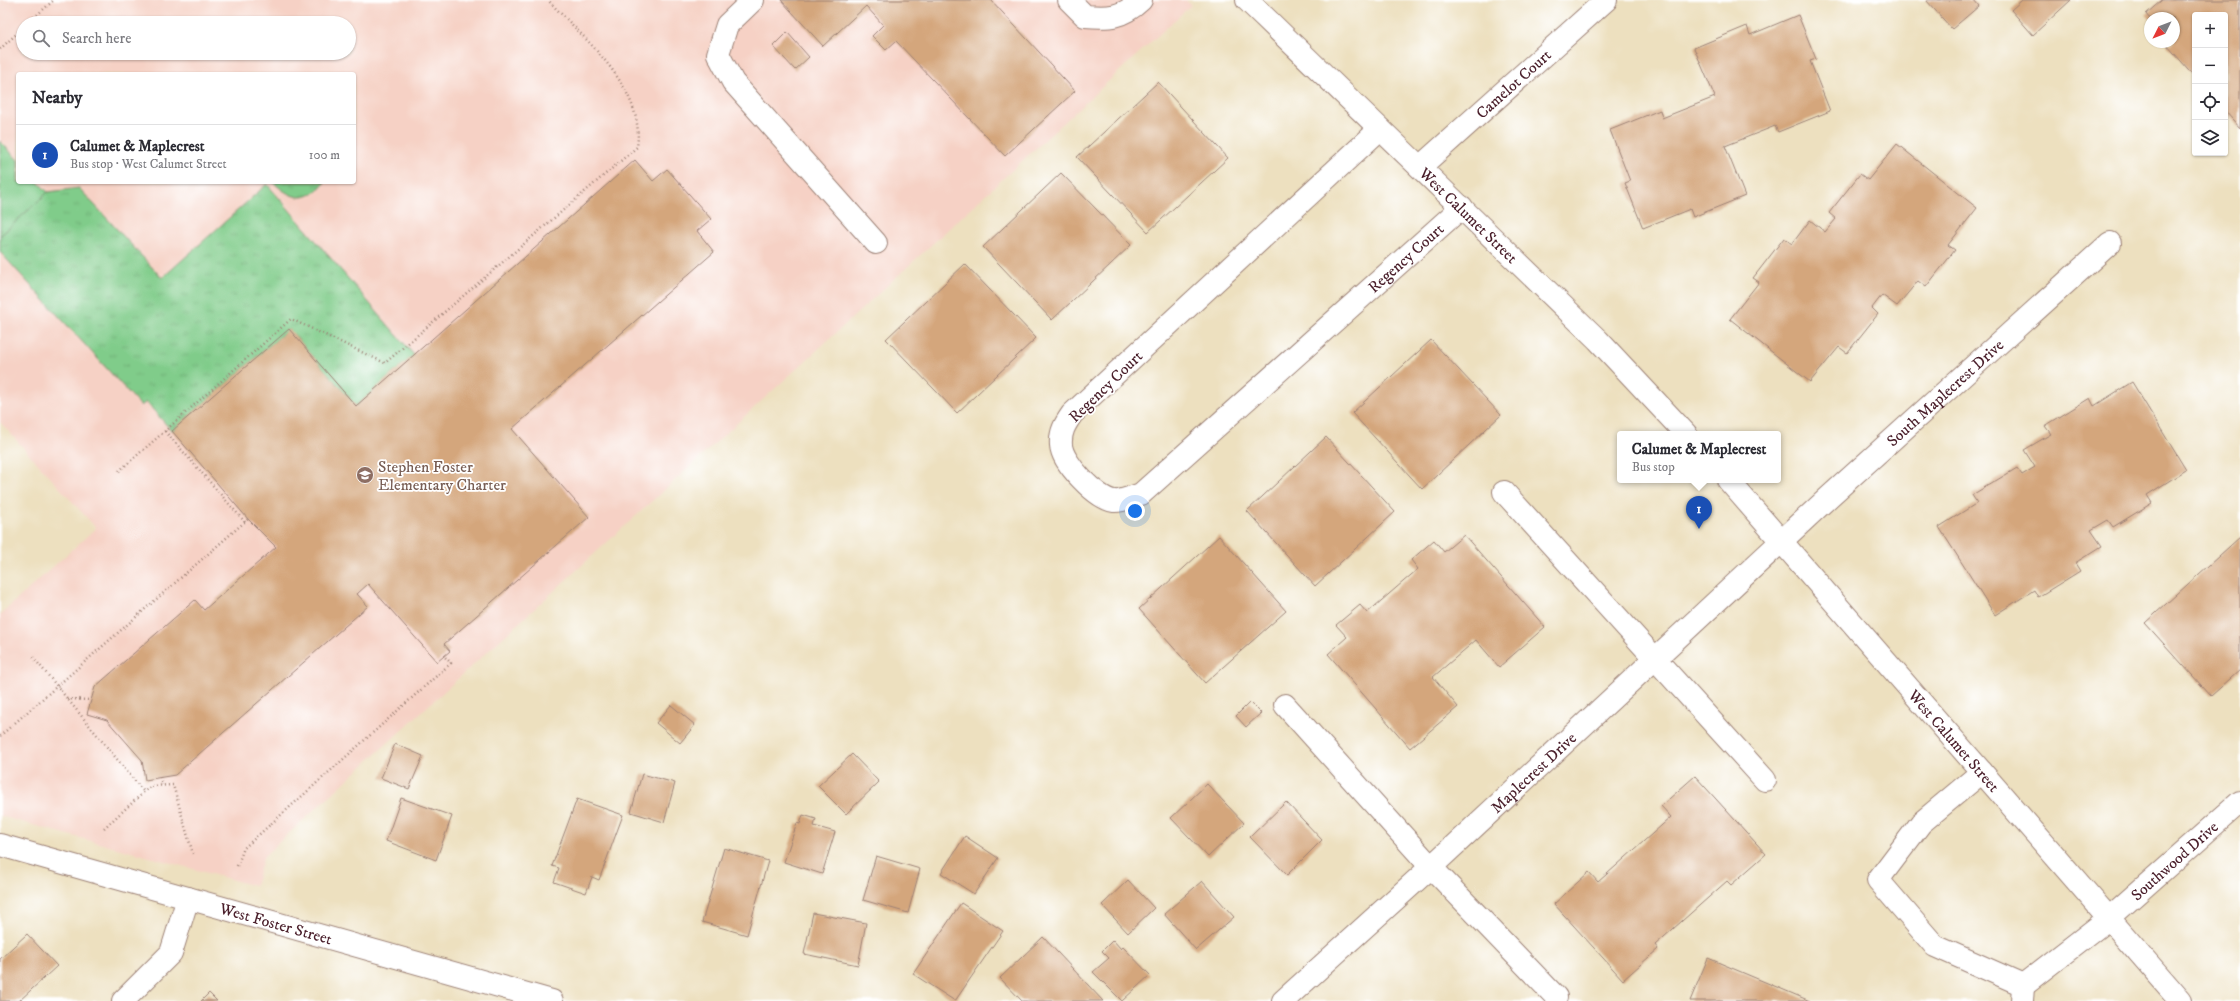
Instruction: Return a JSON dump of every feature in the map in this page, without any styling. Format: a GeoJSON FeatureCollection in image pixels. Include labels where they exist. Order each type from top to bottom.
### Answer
{"type":"FeatureCollection","features":[{"type":"Feature","properties":{"kind":"street"},"geometry":{"type":"LineString","coordinates":[[753,0],[727,25],[718,54],[732,82],[876,243]]}},
{"type":"Feature","properties":{"kind":"street"},"geometry":{"type":"LineString","coordinates":[[1069,0],[1085,16],[1107,18],[1129,11],[1141,0]]}},
{"type":"Feature","properties":{"kind":"street","name":"West Calumet Street"},"geometry":{"type":"LineString","coordinates":[[1247,0],[1598,340],[1683,431]]}},
{"type":"Feature","properties":{"kind":"street","name":"Camelot Court"},"geometry":{"type":"LineString","coordinates":[[1420,167],[1606,0]]}},
{"type":"Feature","properties":{"kind":"street","name":"Regency Court"},"geometry":{"type":"LineString","coordinates":[[1380,129],[1072,414],[1063,428],[1061,446],[1068,462],[1096,494],[1115,502],[1141,494],[1462,207]]}},
{"type":"Feature","properties":{"kind":"street","name":"South Maplecrest Drive"},"geometry":{"type":"LineString","coordinates":[[1782,543],[1830,496],[2110,243]]}},
{"type":"Feature","properties":{"kind":"street","name":"West Calumet Street"},"geometry":{"type":"LineString","coordinates":[[1731,483],[2108,919],[2181,1001]]}},
{"type":"Feature","properties":{"kind":"street"},"geometry":{"type":"LineString","coordinates":[[1504,492],[1765,780]]}},
{"type":"Feature","properties":{"kind":"street","name":"Maplecrest Drive"},"geometry":{"type":"LineString","coordinates":[[1283,1001],[1431,867],[1782,543]]}},
{"type":"Feature","properties":{"kind":"street"},"geometry":{"type":"LineString","coordinates":[[1285,705],[1431,867],[1556,997]]}},
{"type":"Feature","properties":{"kind":"street"},"geometry":{"type":"LineString","coordinates":[[1982,772],[1921,823],[1878,880],[1935,946],[2023,993]]}},
{"type":"Feature","properties":{"kind":"street","name":"Southwood Drive"},"geometry":{"type":"LineString","coordinates":[[2023,993],[2240,802]]}},
{"type":"Feature","properties":{"kind":"street","name":"West Foster Street"},"geometry":{"type":"LineString","coordinates":[[0,845],[552,1001]]}},
{"type":"Feature","properties":{"kind":"street"},"geometry":{"type":"LineString","coordinates":[[123,1001],[171,953],[188,898]]}},
{"type":"Feature","properties":{"kind":"path"},"geometry":{"type":"LineString","coordinates":[[36,16],[54,0]]}},
{"type":"Feature","properties":{"kind":"path"},"geometry":{"type":"LineString","coordinates":[[120,471],[291,319],[385,363],[637,146],[639,136],[629,94],[618,76],[548,0]]}},
{"type":"Feature","properties":{"kind":"path"},"geometry":{"type":"LineString","coordinates":[[0,49],[16,34]]}},
{"type":"Feature","properties":{"kind":"path"},"geometry":{"type":"LineString","coordinates":[[165,430],[245,522]]}},
{"type":"Feature","properties":{"kind":"path"},"geometry":{"type":"LineString","coordinates":[[0,736],[58,687],[248,519]]}},
{"type":"Feature","properties":{"kind":"path"},"geometry":{"type":"LineString","coordinates":[[237,866],[244,848],[451,663],[444,656]]}},
{"type":"Feature","properties":{"kind":"path"},"geometry":{"type":"LineString","coordinates":[[33,657],[144,792]]}},
{"type":"Feature","properties":{"kind":"path"},"geometry":{"type":"LineString","coordinates":[[67,699],[91,700]]}},
{"type":"Feature","properties":{"kind":"path"},"geometry":{"type":"LineString","coordinates":[[160,777],[162,785]]}},
{"type":"Feature","properties":{"kind":"path"},"geometry":{"type":"LineString","coordinates":[[104,828],[151,786],[173,785],[193,854]]}},
{"type":"Feature","properties":{"kind":"shaded area","name":"Stephen Foster Elementary Charter"},"geometry":{"type":"Polygon","coordinates":[[[0,0],[1186,0],[1191,5],[838,331],[264,856],[255,886],[0,816],[0,615],[96,528],[0,422],[0,0]]]}},
{"type":"Feature","properties":{"kind":"green space"},"geometry":{"type":"Polygon","coordinates":[[[0,141],[16,158],[16,184],[40,184],[48,192],[0,236],[0,141]]]}},
{"type":"Feature","properties":{"kind":"green space"},"geometry":{"type":"Polygon","coordinates":[[[267,184],[414,355],[356,406],[289,329],[172,431],[146,402],[141,406],[0,252],[0,236],[48,192],[79,188],[162,278],[267,184]]]}},
{"type":"Feature","properties":{"kind":"green space"},"geometry":{"type":"Polygon","coordinates":[[[275,184],[323,184],[312,194],[299,197],[293,196],[275,184]]]}},
{"type":"Feature","properties":{"kind":"building"},"geometry":{"type":"Polygon","coordinates":[[[781,0],[991,0],[1075,91],[1005,156],[896,41],[886,50],[872,36],[883,25],[866,6],[823,46],[781,0]]]}},
{"type":"Feature","properties":{"kind":"building"},"geometry":{"type":"Polygon","coordinates":[[[1926,0],[1974,0],[1979,6],[1952,29],[1926,0]]]}},
{"type":"Feature","properties":{"kind":"building"},"geometry":{"type":"Polygon","coordinates":[[[2022,0],[2071,0],[2033,35],[2011,10],[2022,0]]]}},
{"type":"Feature","properties":{"kind":"building"},"geometry":{"type":"Polygon","coordinates":[[[2162,0],[2240,0],[2240,128],[2228,114],[2228,12],[2192,12],[2192,74],[2170,48],[2180,48],[2180,12],[2148,12],[2162,0]]]}},
{"type":"Feature","properties":{"kind":"building"},"geometry":{"type":"Polygon","coordinates":[[[1798,15],[1816,59],[1810,61],[1830,111],[1778,132],[1775,126],[1725,146],[1745,196],[1693,217],[1690,209],[1643,228],[1625,183],[1630,181],[1610,130],[1660,110],[1662,118],[1715,97],[1694,48],[1747,26],[1750,35],[1798,15]]]}},
{"type":"Feature","properties":{"kind":"building"},"geometry":{"type":"Polygon","coordinates":[[[787,32],[809,57],[795,70],[773,46],[787,32]]]}},
{"type":"Feature","properties":{"kind":"building"},"geometry":{"type":"Polygon","coordinates":[[[1158,82],[1228,158],[1148,232],[1077,157],[1158,82]]]}},
{"type":"Feature","properties":{"kind":"building"},"geometry":{"type":"Polygon","coordinates":[[[1897,144],[1977,208],[1948,245],[1955,250],[1926,287],[1918,281],[1897,306],[1882,295],[1872,308],[1878,314],[1847,353],[1839,347],[1810,382],[1730,319],[1759,282],[1753,278],[1784,238],[1792,244],[1810,220],[1825,232],[1836,219],[1829,213],[1860,174],[1868,180],[1897,144]]]}},
{"type":"Feature","properties":{"kind":"building"},"geometry":{"type":"Polygon","coordinates":[[[635,160],[653,181],[667,169],[711,219],[697,231],[714,252],[512,429],[589,517],[444,644],[450,651],[437,662],[368,584],[357,594],[368,606],[175,775],[145,780],[142,760],[107,720],[87,714],[95,687],[195,600],[204,610],[276,547],[248,519],[172,431],[289,329],[356,406],[635,160]]]}},
{"type":"Feature","properties":{"kind":"building"},"geometry":{"type":"Polygon","coordinates":[[[1061,173],[1131,245],[1052,320],[983,247],[1061,173]]]}},
{"type":"Feature","properties":{"kind":"building"},"geometry":{"type":"Polygon","coordinates":[[[965,264],[1036,338],[957,413],[886,339],[965,264]]]}},
{"type":"Feature","properties":{"kind":"building"},"geometry":{"type":"Polygon","coordinates":[[[1431,340],[1501,415],[1422,489],[1352,413],[1431,340]]]}},
{"type":"Feature","properties":{"kind":"building"},"geometry":{"type":"Polygon","coordinates":[[[2132,382],[2186,470],[2147,495],[2152,503],[2113,527],[2108,520],[2091,530],[2102,546],[2075,563],[2080,571],[2038,597],[2034,590],[1995,615],[1939,527],[1977,503],[1972,495],[2017,468],[2022,475],[2035,467],[2024,450],[2051,434],[2045,426],[2090,398],[2094,406],[2132,382]]]}},
{"type":"Feature","properties":{"kind":"building"},"geometry":{"type":"Polygon","coordinates":[[[1326,437],[1395,512],[1315,586],[1247,511],[1326,437]]]}},
{"type":"Feature","properties":{"kind":"building"},"geometry":{"type":"Polygon","coordinates":[[[1464,535],[1545,627],[1499,667],[1476,640],[1433,677],[1458,707],[1410,748],[1328,654],[1347,637],[1336,625],[1360,605],[1367,613],[1418,569],[1411,560],[1434,540],[1444,552],[1464,535]]]}},
{"type":"Feature","properties":{"kind":"building"},"geometry":{"type":"Polygon","coordinates":[[[1219,536],[1286,611],[1205,683],[1139,609],[1219,536]]]}},
{"type":"Feature","properties":{"kind":"building"},"geometry":{"type":"Polygon","coordinates":[[[2240,537],[2240,670],[2211,696],[2145,623],[2240,537]]]}},
{"type":"Feature","properties":{"kind":"building"},"geometry":{"type":"Polygon","coordinates":[[[1250,702],[1261,713],[1246,727],[1236,716],[1250,702]]]}},
{"type":"Feature","properties":{"kind":"building"},"geometry":{"type":"Polygon","coordinates":[[[671,705],[695,725],[680,743],[656,723],[671,705]]]}},
{"type":"Feature","properties":{"kind":"building"},"geometry":{"type":"Polygon","coordinates":[[[395,744],[423,756],[409,789],[381,778],[395,744]]]}},
{"type":"Feature","properties":{"kind":"building"},"geometry":{"type":"Polygon","coordinates":[[[852,754],[879,782],[846,814],[818,786],[852,754]]]}},
{"type":"Feature","properties":{"kind":"building"},"geometry":{"type":"Polygon","coordinates":[[[642,774],[675,783],[664,822],[631,812],[642,774]]]}},
{"type":"Feature","properties":{"kind":"building"},"geometry":{"type":"Polygon","coordinates":[[[1695,776],[1766,854],[1731,885],[1727,881],[1655,945],[1658,949],[1623,980],[1554,904],[1589,872],[1598,882],[1671,817],[1661,806],[1695,776]]]}},
{"type":"Feature","properties":{"kind":"building"},"geometry":{"type":"Polygon","coordinates":[[[1207,784],[1244,823],[1208,857],[1171,818],[1207,784]]]}},
{"type":"Feature","properties":{"kind":"building"},"geometry":{"type":"Polygon","coordinates":[[[401,798],[452,816],[436,860],[386,841],[401,798]]]}},
{"type":"Feature","properties":{"kind":"building"},"geometry":{"type":"Polygon","coordinates":[[[577,799],[623,815],[599,880],[592,877],[586,893],[554,882],[559,868],[552,866],[577,799]]]}},
{"type":"Feature","properties":{"kind":"building"},"geometry":{"type":"Polygon","coordinates":[[[1286,802],[1322,840],[1287,875],[1250,837],[1286,802]]]}},
{"type":"Feature","properties":{"kind":"building"},"geometry":{"type":"Polygon","coordinates":[[[803,815],[816,819],[814,826],[835,832],[822,874],[784,862],[797,823],[800,824],[803,815]]]}},
{"type":"Feature","properties":{"kind":"building"},"geometry":{"type":"Polygon","coordinates":[[[965,836],[998,858],[974,894],[941,873],[965,836]]]}},
{"type":"Feature","properties":{"kind":"building"},"geometry":{"type":"Polygon","coordinates":[[[724,848],[768,861],[747,935],[702,922],[724,848]]]}},
{"type":"Feature","properties":{"kind":"building"},"geometry":{"type":"Polygon","coordinates":[[[876,856],[920,869],[908,913],[863,900],[876,856]]]}},
{"type":"Feature","properties":{"kind":"building"},"geometry":{"type":"Polygon","coordinates":[[[1128,880],[1154,908],[1128,933],[1102,905],[1128,880]]]}},
{"type":"Feature","properties":{"kind":"building"},"geometry":{"type":"Polygon","coordinates":[[[1202,881],[1234,917],[1196,950],[1164,914],[1202,881]]]}},
{"type":"Feature","properties":{"kind":"building"},"geometry":{"type":"Polygon","coordinates":[[[961,903],[1003,931],[955,1001],[913,974],[961,903]]]}},
{"type":"Feature","properties":{"kind":"building"},"geometry":{"type":"Polygon","coordinates":[[[813,913],[866,923],[858,965],[804,954],[813,913]]]}},
{"type":"Feature","properties":{"kind":"building"},"geometry":{"type":"Polygon","coordinates":[[[27,934],[57,966],[19,1001],[0,1001],[0,959],[27,934]]]}},
{"type":"Feature","properties":{"kind":"building"},"geometry":{"type":"Polygon","coordinates":[[[1043,937],[1103,1001],[1022,1001],[1000,978],[1043,937]]]}},
{"type":"Feature","properties":{"kind":"building"},"geometry":{"type":"Polygon","coordinates":[[[1113,940],[1121,949],[1123,947],[1150,975],[1122,1001],[1093,972],[1109,958],[1102,951],[1113,940]]]}},
{"type":"Feature","properties":{"kind":"building"},"geometry":{"type":"Polygon","coordinates":[[[1708,958],[1810,1001],[1690,1001],[1708,958]]]}},
{"type":"Feature","properties":{"kind":"building"},"geometry":{"type":"Polygon","coordinates":[[[209,993],[217,1001],[201,1001],[209,993]]]}},
{"type":"Feature","properties":{"kind":"place","name":"Stephen Foster Elementary Charter"},"geometry":{"type":"Point","coordinates":[365,475]}},
{"type":"Feature","properties":{"kind":"place","name":"Calumet & Maplecrest"},"geometry":{"type":"Point","coordinates":[1699,529]}}]}
